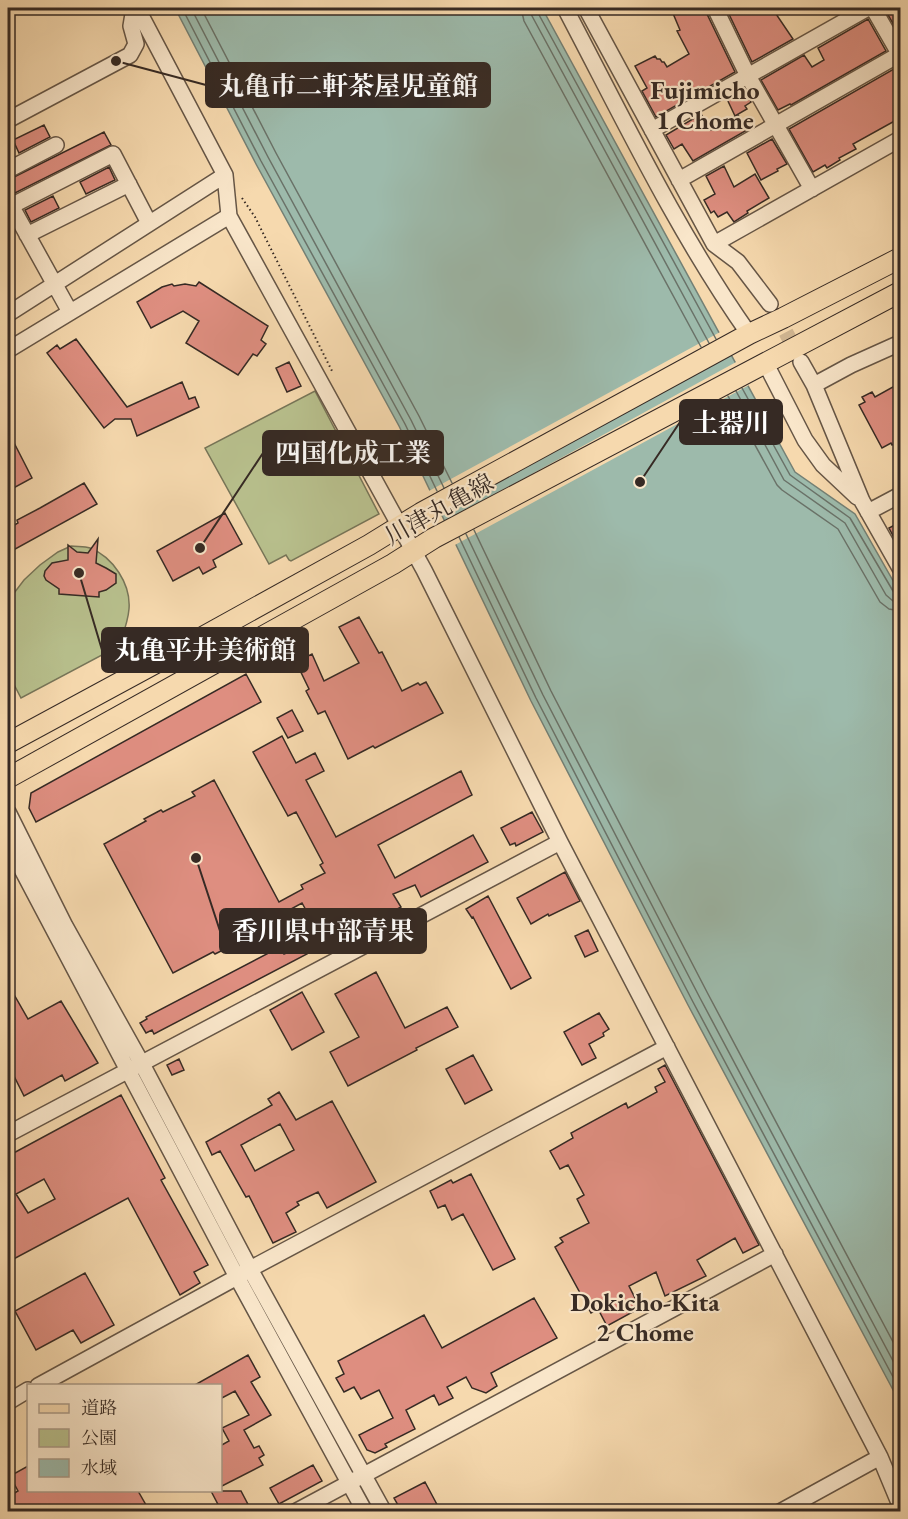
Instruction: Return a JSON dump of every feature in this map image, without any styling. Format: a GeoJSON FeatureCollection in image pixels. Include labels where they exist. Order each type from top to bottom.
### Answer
{"type":"FeatureCollection","features":[{"type":"Feature","properties":{"kind":"main road","name":"川津丸亀線"},"geometry":{"type":"LineString","coordinates":[[8,743],[749,334],[900,258]]}},
{"type":"Feature","properties":{"kind":"main road","name":"川津丸亀線"},"geometry":{"type":"LineString","coordinates":[[8,778],[393,564],[434,538],[900,292]]}},
{"type":"Feature","properties":{"kind":"street"},"geometry":{"type":"LineString","coordinates":[[8,120],[130,55],[136,44],[130,26],[136,8]]}},
{"type":"Feature","properties":{"kind":"street"},"geometry":{"type":"LineString","coordinates":[[136,8],[225,175],[229,216],[414,550],[560,842],[880,1456],[900,1505]]}},
{"type":"Feature","properties":{"kind":"street"},"geometry":{"type":"LineString","coordinates":[[565,8],[678,220],[712,280],[749,334]]}},
{"type":"Feature","properties":{"kind":"street"},"geometry":{"type":"LineString","coordinates":[[586,8],[714,244],[738,262],[770,304]]}},
{"type":"Feature","properties":{"kind":"street"},"geometry":{"type":"LineString","coordinates":[[652,130],[868,8]]}},
{"type":"Feature","properties":{"kind":"street"},"geometry":{"type":"LineString","coordinates":[[679,180],[900,55],[873,8]]}},
{"type":"Feature","properties":{"kind":"street"},"geometry":{"type":"LineString","coordinates":[[722,10],[748,75],[812,189]]}},
{"type":"Feature","properties":{"kind":"street"},"geometry":{"type":"LineString","coordinates":[[714,244],[900,139]]}},
{"type":"Feature","properties":{"kind":"street"},"geometry":{"type":"LineString","coordinates":[[8,171],[56,145]]}},
{"type":"Feature","properties":{"kind":"street"},"geometry":{"type":"LineString","coordinates":[[70,312],[9,203],[113,154],[149,223]]}},
{"type":"Feature","properties":{"kind":"street"},"geometry":{"type":"LineString","coordinates":[[8,314],[225,175]]}},
{"type":"Feature","properties":{"kind":"street"},"geometry":{"type":"LineString","coordinates":[[27,235],[129,184]]}},
{"type":"Feature","properties":{"kind":"street"},"geometry":{"type":"LineString","coordinates":[[8,348],[229,216]]}},
{"type":"Feature","properties":{"kind":"street"},"geometry":{"type":"LineString","coordinates":[[814,385],[900,343]]}},
{"type":"Feature","properties":{"kind":"street"},"geometry":{"type":"LineString","coordinates":[[801,362],[814,385],[865,506],[900,568]]}},
{"type":"Feature","properties":{"kind":"street"},"geometry":{"type":"LineString","coordinates":[[766,364],[805,440],[823,465],[865,506]]}},
{"type":"Feature","properties":{"kind":"street"},"geometry":{"type":"LineString","coordinates":[[865,506],[900,495]]}},
{"type":"Feature","properties":{"kind":"street"},"geometry":{"type":"LineString","coordinates":[[8,812],[135,1067],[365,1512]]}},
{"type":"Feature","properties":{"kind":"street"},"geometry":{"type":"LineString","coordinates":[[8,1134],[560,842]]}},
{"type":"Feature","properties":{"kind":"street"},"geometry":{"type":"LineString","coordinates":[[8,843],[135,1067]]}},
{"type":"Feature","properties":{"kind":"street"},"geometry":{"type":"LineString","coordinates":[[42,1384],[243,1273],[667,1047]]}},
{"type":"Feature","properties":{"kind":"street"},"geometry":{"type":"LineString","coordinates":[[295,1512],[775,1254]]}},
{"type":"Feature","properties":{"kind":"street"},"geometry":{"type":"LineString","coordinates":[[243,1273],[384,1512]]}},
{"type":"Feature","properties":{"kind":"street"},"geometry":{"type":"LineString","coordinates":[[8,1402],[27,1391]]}},
{"type":"Feature","properties":{"kind":"street"},"geometry":{"type":"LineString","coordinates":[[780,1512],[880,1456]]}},
{"type":"Feature","properties":{"kind":"path"},"geometry":{"type":"LineString","coordinates":[[225,175],[255,217],[334,374]]}},
{"type":"Feature","properties":{"kind":"green space"},"geometry":{"type":"Polygon","coordinates":[[[315,391],[379,514],[291,561],[286,555],[269,564],[205,448],[315,391]]]}},
{"type":"Feature","properties":{"kind":"green space"},"geometry":{"type":"Polygon","coordinates":[[[71,546],[88,547],[98,552],[119,572],[129,600],[124,632],[119,646],[21,698],[8,673],[8,601],[24,580],[40,565],[71,546]]]}},
{"type":"Feature","properties":{"kind":"water"},"geometry":{"type":"Polygon","coordinates":[[[175,8],[542,8],[795,472],[855,514],[900,593],[900,1403],[688,1005],[531,701],[399,426],[256,164],[175,8]]]}},
{"type":"Feature","properties":{"kind":"pier"},"geometry":{"type":"Polygon","coordinates":[[[722,331],[733,352],[438,514],[427,492],[722,331]]]}},
{"type":"Feature","properties":{"kind":"pier"},"geometry":{"type":"Polygon","coordinates":[[[738,361],[751,384],[453,546],[442,523],[738,361]]]}},
{"type":"Feature","properties":{"kind":"building"},"geometry":{"type":"Polygon","coordinates":[[[678,8],[705,8],[735,72],[656,117],[642,91],[647,88],[635,66],[655,56],[667,67],[689,54],[677,31],[680,30],[672,11],[678,8]]]}},
{"type":"Feature","properties":{"kind":"building"},"geometry":{"type":"Polygon","coordinates":[[[726,8],[772,8],[793,39],[752,62],[726,8]]]}},
{"type":"Feature","properties":{"kind":"building"},"geometry":{"type":"Polygon","coordinates":[[[884,8],[900,8],[900,24],[895,27],[884,8]]]}},
{"type":"Feature","properties":{"kind":"building"},"geometry":{"type":"Polygon","coordinates":[[[868,19],[886,51],[791,105],[778,110],[761,80],[804,55],[812,67],[824,60],[818,48],[868,19]]]}},
{"type":"Feature","properties":{"kind":"building"},"geometry":{"type":"Polygon","coordinates":[[[899,66],[900,118],[853,144],[856,149],[839,158],[840,160],[827,168],[825,165],[813,172],[789,129],[899,66]]]}},
{"type":"Feature","properties":{"kind":"building"},"geometry":{"type":"Polygon","coordinates":[[[744,89],[751,102],[745,106],[747,109],[735,116],[727,99],[744,89]]]}},
{"type":"Feature","properties":{"kind":"building"},"geometry":{"type":"Polygon","coordinates":[[[701,114],[711,130],[738,115],[747,130],[693,161],[682,144],[674,149],[666,135],[701,114]]]}},
{"type":"Feature","properties":{"kind":"building"},"geometry":{"type":"Polygon","coordinates":[[[44,125],[50,137],[19,153],[13,140],[44,125]]]}},
{"type":"Feature","properties":{"kind":"building"},"geometry":{"type":"Polygon","coordinates":[[[104,132],[111,145],[15,193],[10,191],[8,180],[104,132]]]}},
{"type":"Feature","properties":{"kind":"building"},"geometry":{"type":"Polygon","coordinates":[[[772,139],[787,164],[761,180],[747,153],[772,139]]]}},
{"type":"Feature","properties":{"kind":"building"},"geometry":{"type":"Polygon","coordinates":[[[724,166],[734,187],[755,174],[769,198],[734,222],[727,212],[718,217],[714,211],[711,213],[704,200],[715,194],[706,176],[724,166]]]}},
{"type":"Feature","properties":{"kind":"building"},"geometry":{"type":"Polygon","coordinates":[[[109,167],[115,180],[86,194],[80,182],[109,167]]]}},
{"type":"Feature","properties":{"kind":"building"},"geometry":{"type":"Polygon","coordinates":[[[53,196],[59,208],[31,222],[25,210],[53,196]]]}},
{"type":"Feature","properties":{"kind":"building"},"geometry":{"type":"Polygon","coordinates":[[[199,282],[268,326],[261,340],[266,344],[257,356],[253,354],[238,375],[186,343],[199,321],[183,311],[151,328],[137,302],[162,287],[172,284],[174,286],[185,284],[196,286],[199,282]]]}},
{"type":"Feature","properties":{"kind":"building"},"geometry":{"type":"Polygon","coordinates":[[[76,339],[127,407],[182,382],[189,399],[195,397],[199,407],[137,436],[131,419],[115,419],[104,428],[47,353],[57,345],[60,349],[76,339]]]}},
{"type":"Feature","properties":{"kind":"building"},"geometry":{"type":"Polygon","coordinates":[[[289,362],[301,386],[287,392],[276,368],[289,362]]]}},
{"type":"Feature","properties":{"kind":"building"},"geometry":{"type":"Polygon","coordinates":[[[900,383],[900,441],[882,448],[859,405],[865,402],[862,397],[872,392],[875,397],[900,383]]]}},
{"type":"Feature","properties":{"kind":"building"},"geometry":{"type":"Polygon","coordinates":[[[8,431],[32,478],[8,491],[8,431]]]}},
{"type":"Feature","properties":{"kind":"building"},"geometry":{"type":"Polygon","coordinates":[[[84,483],[97,504],[8,553],[8,529],[18,523],[17,520],[84,483]]]}},
{"type":"Feature","properties":{"kind":"building"},"geometry":{"type":"Polygon","coordinates":[[[225,513],[242,544],[213,560],[216,567],[203,574],[199,567],[173,581],[157,551],[225,513]]]}},
{"type":"Feature","properties":{"kind":"building"},"geometry":{"type":"Polygon","coordinates":[[[900,522],[900,549],[889,528],[900,522]]]}},
{"type":"Feature","properties":{"kind":"building"},"geometry":{"type":"Polygon","coordinates":[[[98,539],[96,563],[116,574],[116,583],[99,592],[99,597],[59,594],[59,589],[46,580],[45,571],[52,563],[68,560],[68,545],[77,552],[88,553],[98,539]]]}},
{"type":"Feature","properties":{"kind":"building"},"geometry":{"type":"Polygon","coordinates":[[[359,617],[379,653],[382,652],[402,691],[418,683],[420,685],[426,682],[443,713],[375,748],[373,746],[348,759],[325,711],[318,714],[306,691],[309,689],[296,662],[312,654],[324,681],[359,663],[339,627],[359,617]]]}},
{"type":"Feature","properties":{"kind":"building"},"geometry":{"type":"Polygon","coordinates":[[[246,674],[261,702],[36,822],[29,808],[31,793],[246,674]]]}},
{"type":"Feature","properties":{"kind":"building"},"geometry":{"type":"Polygon","coordinates":[[[292,710],[303,731],[288,738],[277,718],[292,710]]]}},
{"type":"Feature","properties":{"kind":"building"},"geometry":{"type":"Polygon","coordinates":[[[282,736],[296,763],[315,753],[324,771],[306,780],[336,837],[461,771],[472,795],[378,845],[395,878],[473,835],[488,862],[421,897],[415,885],[393,894],[401,907],[327,948],[302,903],[256,928],[258,931],[243,940],[215,954],[213,952],[173,973],[104,844],[161,810],[163,812],[195,796],[192,792],[214,780],[279,902],[303,889],[301,885],[325,873],[320,865],[323,863],[296,812],[288,816],[253,752],[282,736]]]}},
{"type":"Feature","properties":{"kind":"building"},"geometry":{"type":"Polygon","coordinates":[[[532,812],[543,832],[516,846],[515,843],[510,845],[501,828],[532,812]]]}},
{"type":"Feature","properties":{"kind":"building"},"geometry":{"type":"Polygon","coordinates":[[[565,872],[580,901],[549,916],[548,914],[531,924],[517,898],[565,872]]]}},
{"type":"Feature","properties":{"kind":"building"},"geometry":{"type":"Polygon","coordinates":[[[488,896],[531,978],[511,989],[473,917],[466,909],[488,896]]]}},
{"type":"Feature","properties":{"kind":"building"},"geometry":{"type":"Polygon","coordinates":[[[588,930],[598,951],[585,957],[575,936],[588,930]]]}},
{"type":"Feature","properties":{"kind":"building"},"geometry":{"type":"Polygon","coordinates":[[[303,946],[307,954],[154,1034],[152,1030],[146,1033],[140,1023],[147,1019],[146,1017],[280,947],[284,954],[303,946]]]}},
{"type":"Feature","properties":{"kind":"building"},"geometry":{"type":"Polygon","coordinates":[[[376,972],[405,1028],[447,1007],[458,1027],[348,1086],[330,1052],[359,1037],[335,994],[376,972]]]}},
{"type":"Feature","properties":{"kind":"building"},"geometry":{"type":"Polygon","coordinates":[[[8,984],[28,1019],[61,1001],[98,1063],[65,1081],[62,1075],[24,1096],[8,1064],[8,984]]]}},
{"type":"Feature","properties":{"kind":"building"},"geometry":{"type":"Polygon","coordinates":[[[302,992],[324,1032],[292,1050],[270,1010],[302,992]]]}},
{"type":"Feature","properties":{"kind":"building"},"geometry":{"type":"Polygon","coordinates":[[[599,1013],[609,1029],[603,1033],[604,1036],[589,1044],[596,1058],[582,1065],[564,1032],[599,1013]]]}},
{"type":"Feature","properties":{"kind":"building"},"geometry":{"type":"Polygon","coordinates":[[[473,1055],[492,1090],[465,1104],[446,1069],[473,1055]]]}},
{"type":"Feature","properties":{"kind":"building"},"geometry":{"type":"Polygon","coordinates":[[[179,1059],[184,1070],[172,1075],[167,1065],[179,1059]]]}},
{"type":"Feature","properties":{"kind":"building"},"geometry":{"type":"Polygon","coordinates":[[[665,1065],[759,1245],[743,1253],[735,1238],[697,1260],[706,1276],[665,1296],[656,1272],[629,1286],[640,1308],[607,1326],[598,1309],[591,1313],[555,1247],[563,1242],[560,1238],[589,1223],[577,1199],[584,1195],[568,1165],[560,1169],[550,1151],[573,1138],[571,1133],[626,1103],[628,1108],[657,1092],[655,1087],[665,1082],[658,1069],[665,1065]]]}},
{"type":"Feature","properties":{"kind":"building"},"geometry":{"type":"Polygon","coordinates":[[[279,1092],[296,1120],[332,1101],[376,1182],[327,1208],[318,1192],[297,1202],[299,1205],[286,1213],[296,1232],[273,1243],[249,1196],[246,1197],[220,1151],[212,1155],[206,1142],[272,1105],[268,1099],[279,1092]],[[280,1124],[241,1145],[255,1171],[294,1150],[280,1124]]]}},
{"type":"Feature","properties":{"kind":"building"},"geometry":{"type":"Polygon","coordinates":[[[121,1095],[165,1178],[161,1180],[208,1265],[194,1272],[200,1283],[180,1295],[128,1198],[8,1262],[8,1156],[121,1095]],[[44,1179],[16,1194],[28,1213],[55,1199],[44,1179]]]}},
{"type":"Feature","properties":{"kind":"building"},"geometry":{"type":"Polygon","coordinates":[[[471,1174],[515,1259],[493,1270],[463,1214],[452,1220],[445,1205],[438,1208],[430,1191],[451,1180],[453,1183],[471,1174]]]}},
{"type":"Feature","properties":{"kind":"building"},"geometry":{"type":"Polygon","coordinates":[[[85,1273],[114,1325],[81,1343],[73,1330],[36,1350],[15,1311],[85,1273]]]}},
{"type":"Feature","properties":{"kind":"building"},"geometry":{"type":"Polygon","coordinates":[[[534,1298],[557,1338],[491,1373],[497,1386],[486,1393],[472,1388],[466,1377],[447,1387],[453,1398],[439,1405],[434,1395],[406,1410],[415,1429],[385,1444],[387,1447],[375,1453],[367,1450],[359,1435],[393,1418],[379,1390],[361,1399],[354,1387],[344,1392],[336,1378],[344,1374],[338,1361],[424,1315],[442,1348],[534,1298]]]}},
{"type":"Feature","properties":{"kind":"building"},"geometry":{"type":"Polygon","coordinates":[[[248,1355],[260,1377],[251,1382],[271,1415],[244,1430],[254,1448],[259,1446],[264,1455],[259,1458],[263,1465],[222,1486],[222,1445],[229,1441],[222,1428],[249,1415],[235,1391],[222,1398],[222,1384],[197,1384],[248,1355]]]}},
{"type":"Feature","properties":{"kind":"building"},"geometry":{"type":"Polygon","coordinates":[[[313,1465],[322,1481],[279,1504],[270,1488],[313,1465]]]}},
{"type":"Feature","properties":{"kind":"building"},"geometry":{"type":"Polygon","coordinates":[[[27,1467],[27,1492],[139,1492],[146,1505],[134,1512],[8,1512],[8,1497],[18,1491],[10,1476],[27,1467]]]}},
{"type":"Feature","properties":{"kind":"building"},"geometry":{"type":"Polygon","coordinates":[[[425,1482],[441,1512],[402,1512],[394,1498],[425,1482]]]}},
{"type":"Feature","properties":{"kind":"building"},"geometry":{"type":"Polygon","coordinates":[[[241,1491],[252,1512],[222,1512],[212,1492],[241,1491]]]}},
{"type":"Feature","properties":{"kind":"tunnel"},"geometry":{"type":"LineString","coordinates":[[775,312],[799,357]]}},
{"type":"Feature","properties":{"kind":"place","name":"丸亀市二軒茶屋児童館"},"geometry":{"type":"Point","coordinates":[116,61]}},
{"type":"Feature","properties":{"kind":"place","name":"土器川"},"geometry":{"type":"Point","coordinates":[640,482]}},
{"type":"Feature","properties":{"kind":"place","name":"四国化成工業"},"geometry":{"type":"Point","coordinates":[200,548]}},
{"type":"Feature","properties":{"kind":"place","name":"丸亀平井美術館"},"geometry":{"type":"Point","coordinates":[79,573]}},
{"type":"Feature","properties":{"kind":"place","name":"香川県中部青果"},"geometry":{"type":"Point","coordinates":[196,858]}},
{"type":"Feature","properties":{"kind":"district","name":"Fujimicho 1 Chome"},"geometry":{"type":"Point","coordinates":[705,105]}},
{"type":"Feature","properties":{"kind":"district","name":"Dokicho-Kita 2 Chome"},"geometry":{"type":"Point","coordinates":[645,1317]}}]}
